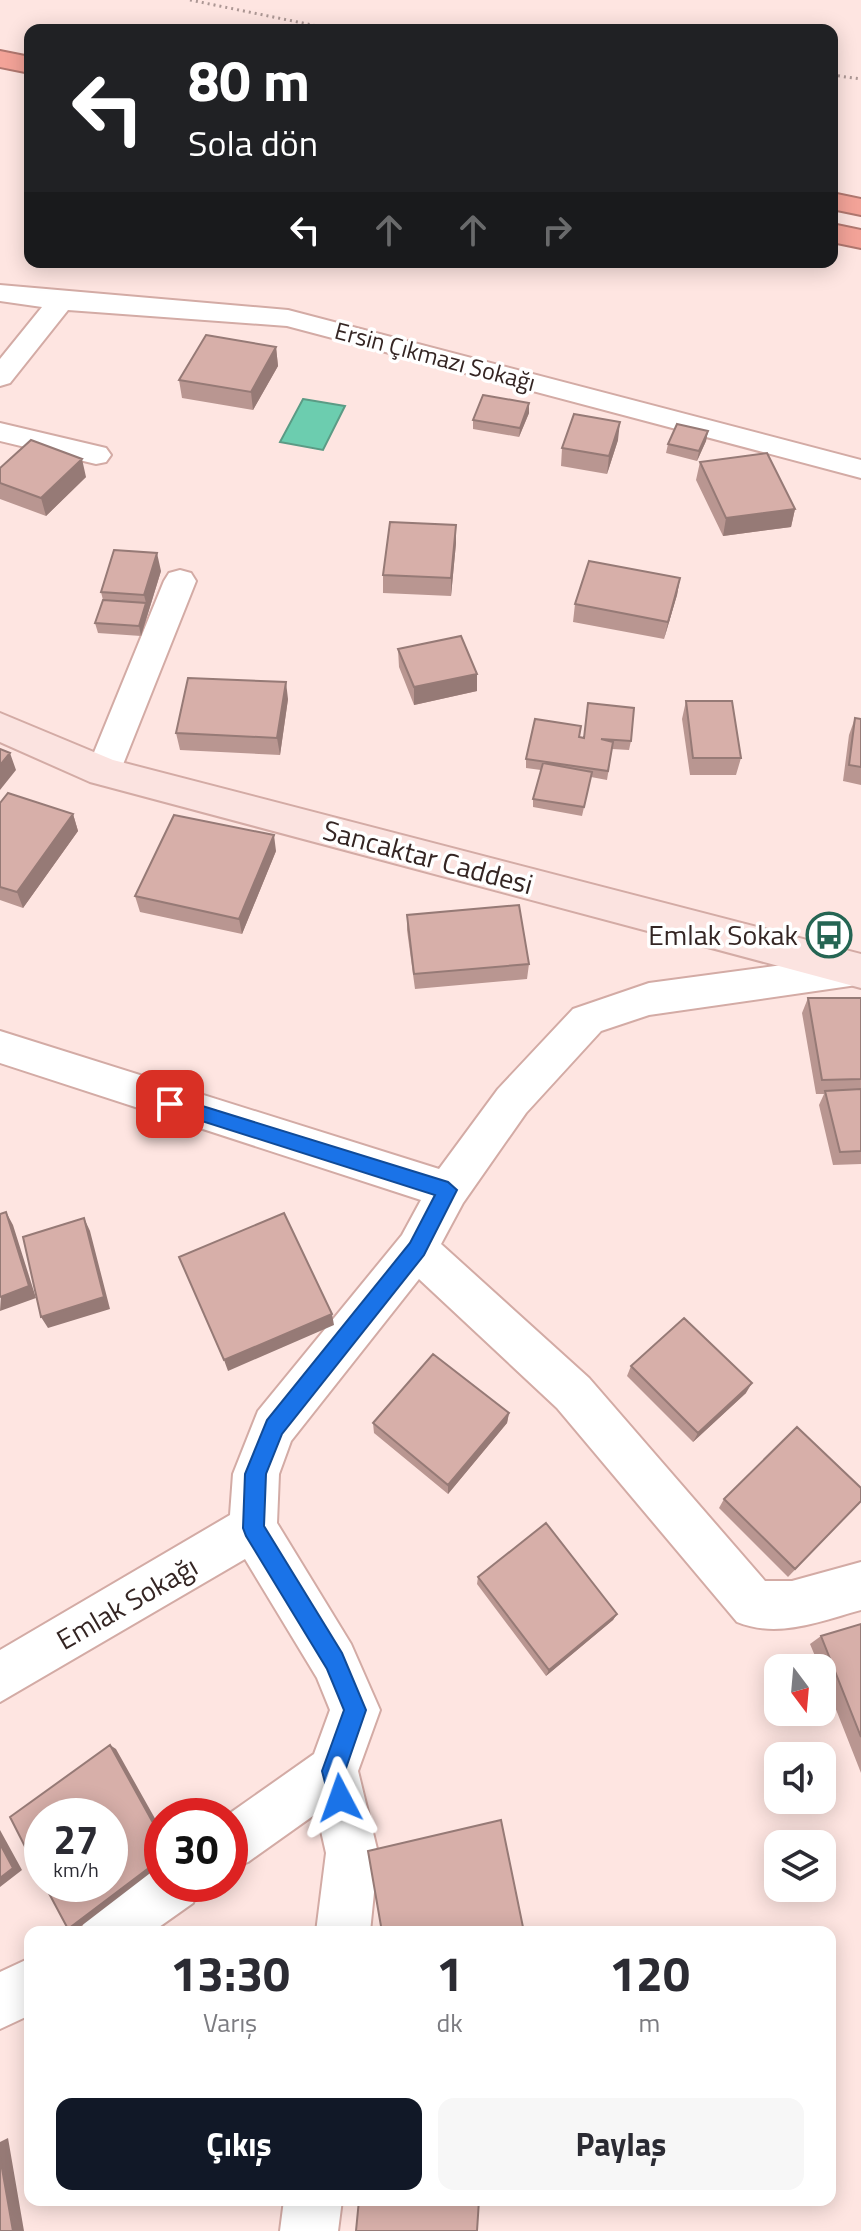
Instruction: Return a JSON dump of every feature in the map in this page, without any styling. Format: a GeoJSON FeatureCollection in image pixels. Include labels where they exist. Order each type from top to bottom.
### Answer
{"type":"FeatureCollection","features":[{"type":"Feature","properties":{"kind":"highway"},"geometry":{"type":"LineString","coordinates":[[0,59],[24,64]]}},
{"type":"Feature","properties":{"kind":"highway"},"geometry":{"type":"LineString","coordinates":[[838,202],[861,207]]}},
{"type":"Feature","properties":{"kind":"highway"},"geometry":{"type":"LineString","coordinates":[[838,234],[861,239]]}},
{"type":"Feature","properties":{"kind":"street","name":"Ersin Çıkmazı Sokağı"},"geometry":{"type":"LineString","coordinates":[[0,293],[61,301],[288,318],[861,469]]}},
{"type":"Feature","properties":{"kind":"street"},"geometry":{"type":"LineString","coordinates":[[0,377],[61,301]]}},
{"type":"Feature","properties":{"kind":"street"},"geometry":{"type":"LineString","coordinates":[[0,432],[96,455]]}},
{"type":"Feature","properties":{"kind":"street"},"geometry":{"type":"LineString","coordinates":[[103,772],[180,581]]}},
{"type":"Feature","properties":{"kind":"street","name":"Sancaktar Caddesi"},"geometry":{"type":"LineString","coordinates":[[0,727],[103,772],[855,971]]}},
{"type":"Feature","properties":{"kind":"street"},"geometry":{"type":"LineString","coordinates":[[344,1926],[352,1853],[333,1771],[355,1710],[334,1661],[253,1528],[256,1474],[274,1427],[417,1249],[448,1190],[512,1101],[587,1020],[649,999],[855,971]]}},
{"type":"Feature","properties":{"kind":"street"},"geometry":{"type":"LineString","coordinates":[[0,1047],[448,1190]]}},
{"type":"Feature","properties":{"kind":"street"},"geometry":{"type":"LineString","coordinates":[[417,1249],[573,1393],[754,1605],[792,1605],[861,1586]]}},
{"type":"Feature","properties":{"kind":"street","name":"Emlak Sokağı"},"geometry":{"type":"LineString","coordinates":[[0,1677],[253,1528]]}},
{"type":"Feature","properties":{"kind":"street"},"geometry":{"type":"LineString","coordinates":[[248,1831],[333,1771]]}},
{"type":"Feature","properties":{"kind":"street"},"geometry":{"type":"LineString","coordinates":[[115,1926],[149,1902]]}},
{"type":"Feature","properties":{"kind":"street"},"geometry":{"type":"LineString","coordinates":[[0,2002],[24,1988]]}},
{"type":"Feature","properties":{"kind":"street"},"geometry":{"type":"LineString","coordinates":[[309,2231],[312,2206]]}},
{"type":"Feature","properties":{"kind":"path"},"geometry":{"type":"LineString","coordinates":[[190,0],[308,24]]}},
{"type":"Feature","properties":{"kind":"path"},"geometry":{"type":"LineString","coordinates":[[838,76],[861,79]]}},
{"type":"Feature","properties":{"kind":"shaded area"},"geometry":{"type":"Polygon","coordinates":[[[303,399],[345,406],[323,450],[280,442],[303,399]]]}},
{"type":"Feature","properties":{"kind":"building"},"geometry":{"type":"Polygon","coordinates":[[[206,335],[276,347],[251,392],[179,380],[206,335]]]}},
{"type":"Feature","properties":{"kind":"building"},"geometry":{"type":"Polygon","coordinates":[[[483,395],[529,403],[520,428],[473,420],[483,395]]]}},
{"type":"Feature","properties":{"kind":"building"},"geometry":{"type":"Polygon","coordinates":[[[574,414],[620,422],[609,456],[562,448],[574,414]]]}},
{"type":"Feature","properties":{"kind":"building"},"geometry":{"type":"Polygon","coordinates":[[[677,424],[708,431],[699,451],[668,444],[677,424]]]}},
{"type":"Feature","properties":{"kind":"building"},"geometry":{"type":"Polygon","coordinates":[[[31,440],[82,459],[41,498],[0,483],[0,468],[31,440]]]}},
{"type":"Feature","properties":{"kind":"building"},"geometry":{"type":"Polygon","coordinates":[[[767,453],[795,509],[726,518],[700,462],[767,453]]]}},
{"type":"Feature","properties":{"kind":"building"},"geometry":{"type":"Polygon","coordinates":[[[390,522],[456,525],[451,578],[383,575],[390,522]]]}},
{"type":"Feature","properties":{"kind":"building"},"geometry":{"type":"Polygon","coordinates":[[[114,550],[157,553],[144,595],[101,592],[114,550]]]}},
{"type":"Feature","properties":{"kind":"building"},"geometry":{"type":"Polygon","coordinates":[[[589,561],[680,578],[668,622],[575,604],[589,561]]]}},
{"type":"Feature","properties":{"kind":"building"},"geometry":{"type":"Polygon","coordinates":[[[103,600],[146,603],[139,626],[95,623],[103,600]]]}},
{"type":"Feature","properties":{"kind":"building"},"geometry":{"type":"Polygon","coordinates":[[[461,636],[477,674],[414,687],[398,649],[461,636]]]}},
{"type":"Feature","properties":{"kind":"building"},"geometry":{"type":"Polygon","coordinates":[[[188,678],[286,682],[277,738],[176,733],[188,678]]]}},
{"type":"Feature","properties":{"kind":"building"},"geometry":{"type":"Polygon","coordinates":[[[686,701],[732,701],[741,758],[693,758],[686,701]]]}},
{"type":"Feature","properties":{"kind":"building"},"geometry":{"type":"Polygon","coordinates":[[[588,703],[634,708],[631,741],[601,739],[613,742],[608,771],[526,759],[535,719],[581,726],[579,737],[584,738],[588,703]]]}},
{"type":"Feature","properties":{"kind":"building"},"geometry":{"type":"Polygon","coordinates":[[[855,718],[861,719],[861,767],[849,765],[855,718]]]}},
{"type":"Feature","properties":{"kind":"building"},"geometry":{"type":"Polygon","coordinates":[[[0,749],[10,753],[0,765],[0,749]]]}},
{"type":"Feature","properties":{"kind":"building"},"geometry":{"type":"Polygon","coordinates":[[[543,763],[592,772],[584,807],[533,799],[543,763]]]}},
{"type":"Feature","properties":{"kind":"building"},"geometry":{"type":"Polygon","coordinates":[[[8,793],[73,814],[17,892],[0,887],[0,803],[8,793]]]}},
{"type":"Feature","properties":{"kind":"building"},"geometry":{"type":"Polygon","coordinates":[[[174,815],[274,835],[239,919],[135,896],[174,815]]]}},
{"type":"Feature","properties":{"kind":"building"},"geometry":{"type":"Polygon","coordinates":[[[519,905],[529,964],[414,974],[407,915],[519,905]]]}},
{"type":"Feature","properties":{"kind":"building"},"geometry":{"type":"Polygon","coordinates":[[[808,998],[861,998],[861,1079],[822,1080],[808,998]]]}},
{"type":"Feature","properties":{"kind":"building"},"geometry":{"type":"Polygon","coordinates":[[[861,1089],[861,1151],[840,1152],[825,1091],[861,1089]]]}},
{"type":"Feature","properties":{"kind":"building"},"geometry":{"type":"Polygon","coordinates":[[[6,1212],[29,1286],[0,1297],[0,1214],[6,1212]]]}},
{"type":"Feature","properties":{"kind":"building"},"geometry":{"type":"Polygon","coordinates":[[[284,1213],[332,1314],[224,1360],[179,1257],[284,1213]]]}},
{"type":"Feature","properties":{"kind":"building"},"geometry":{"type":"Polygon","coordinates":[[[84,1218],[104,1297],[41,1317],[23,1237],[84,1218]]]}},
{"type":"Feature","properties":{"kind":"building"},"geometry":{"type":"Polygon","coordinates":[[[684,1318],[752,1383],[698,1433],[631,1366],[684,1318]]]}},
{"type":"Feature","properties":{"kind":"building"},"geometry":{"type":"Polygon","coordinates":[[[433,1354],[509,1413],[448,1485],[373,1423],[433,1354]]]}},
{"type":"Feature","properties":{"kind":"building"},"geometry":{"type":"Polygon","coordinates":[[[797,1427],[861,1488],[861,1501],[795,1569],[724,1499],[797,1427]]]}},
{"type":"Feature","properties":{"kind":"building"},"geometry":{"type":"Polygon","coordinates":[[[546,1523],[617,1614],[549,1670],[478,1577],[546,1523]]]}},
{"type":"Feature","properties":{"kind":"building"},"geometry":{"type":"Polygon","coordinates":[[[861,1624],[861,1737],[836,1674],[836,1654],[828,1654],[821,1636],[861,1624]]]}},
{"type":"Feature","properties":{"kind":"building"},"geometry":{"type":"Polygon","coordinates":[[[110,1745],[144,1806],[144,1872],[128,1884],[128,1798],[36,1798],[110,1745]]]}},
{"type":"Feature","properties":{"kind":"building"},"geometry":{"type":"Polygon","coordinates":[[[24,1807],[24,1845],[10,1817],[24,1807]]]}},
{"type":"Feature","properties":{"kind":"building"},"geometry":{"type":"Polygon","coordinates":[[[501,1820],[523,1926],[381,1926],[368,1851],[501,1820]]]}},
{"type":"Feature","properties":{"kind":"building"},"geometry":{"type":"Polygon","coordinates":[[[0,1844],[13,1868],[0,1878],[0,1844]]]}},
{"type":"Feature","properties":{"kind":"building"},"geometry":{"type":"Polygon","coordinates":[[[54,1902],[104,1902],[72,1926],[66,1926],[54,1902]]]}},
{"type":"Feature","properties":{"kind":"building"},"geometry":{"type":"Polygon","coordinates":[[[0,2157],[13,2231],[0,2231],[0,2157]]]}},
{"type":"Feature","properties":{"kind":"building"},"geometry":{"type":"Polygon","coordinates":[[[358,2206],[479,2206],[477,2231],[356,2231],[358,2206]]]}},
{"type":"Feature","properties":{"kind":"place","name":"Emlak Sokak"},"geometry":{"type":"Point","coordinates":[829,935]}},
{"type":"Feature","properties":{"kind":"route"},"geometry":{"type":"LineString","coordinates":[[170,1104],[448,1190],[417,1249],[274,1427],[256,1474],[253,1528],[334,1661],[355,1710],[333,1771],[340,1798]]}}]}
